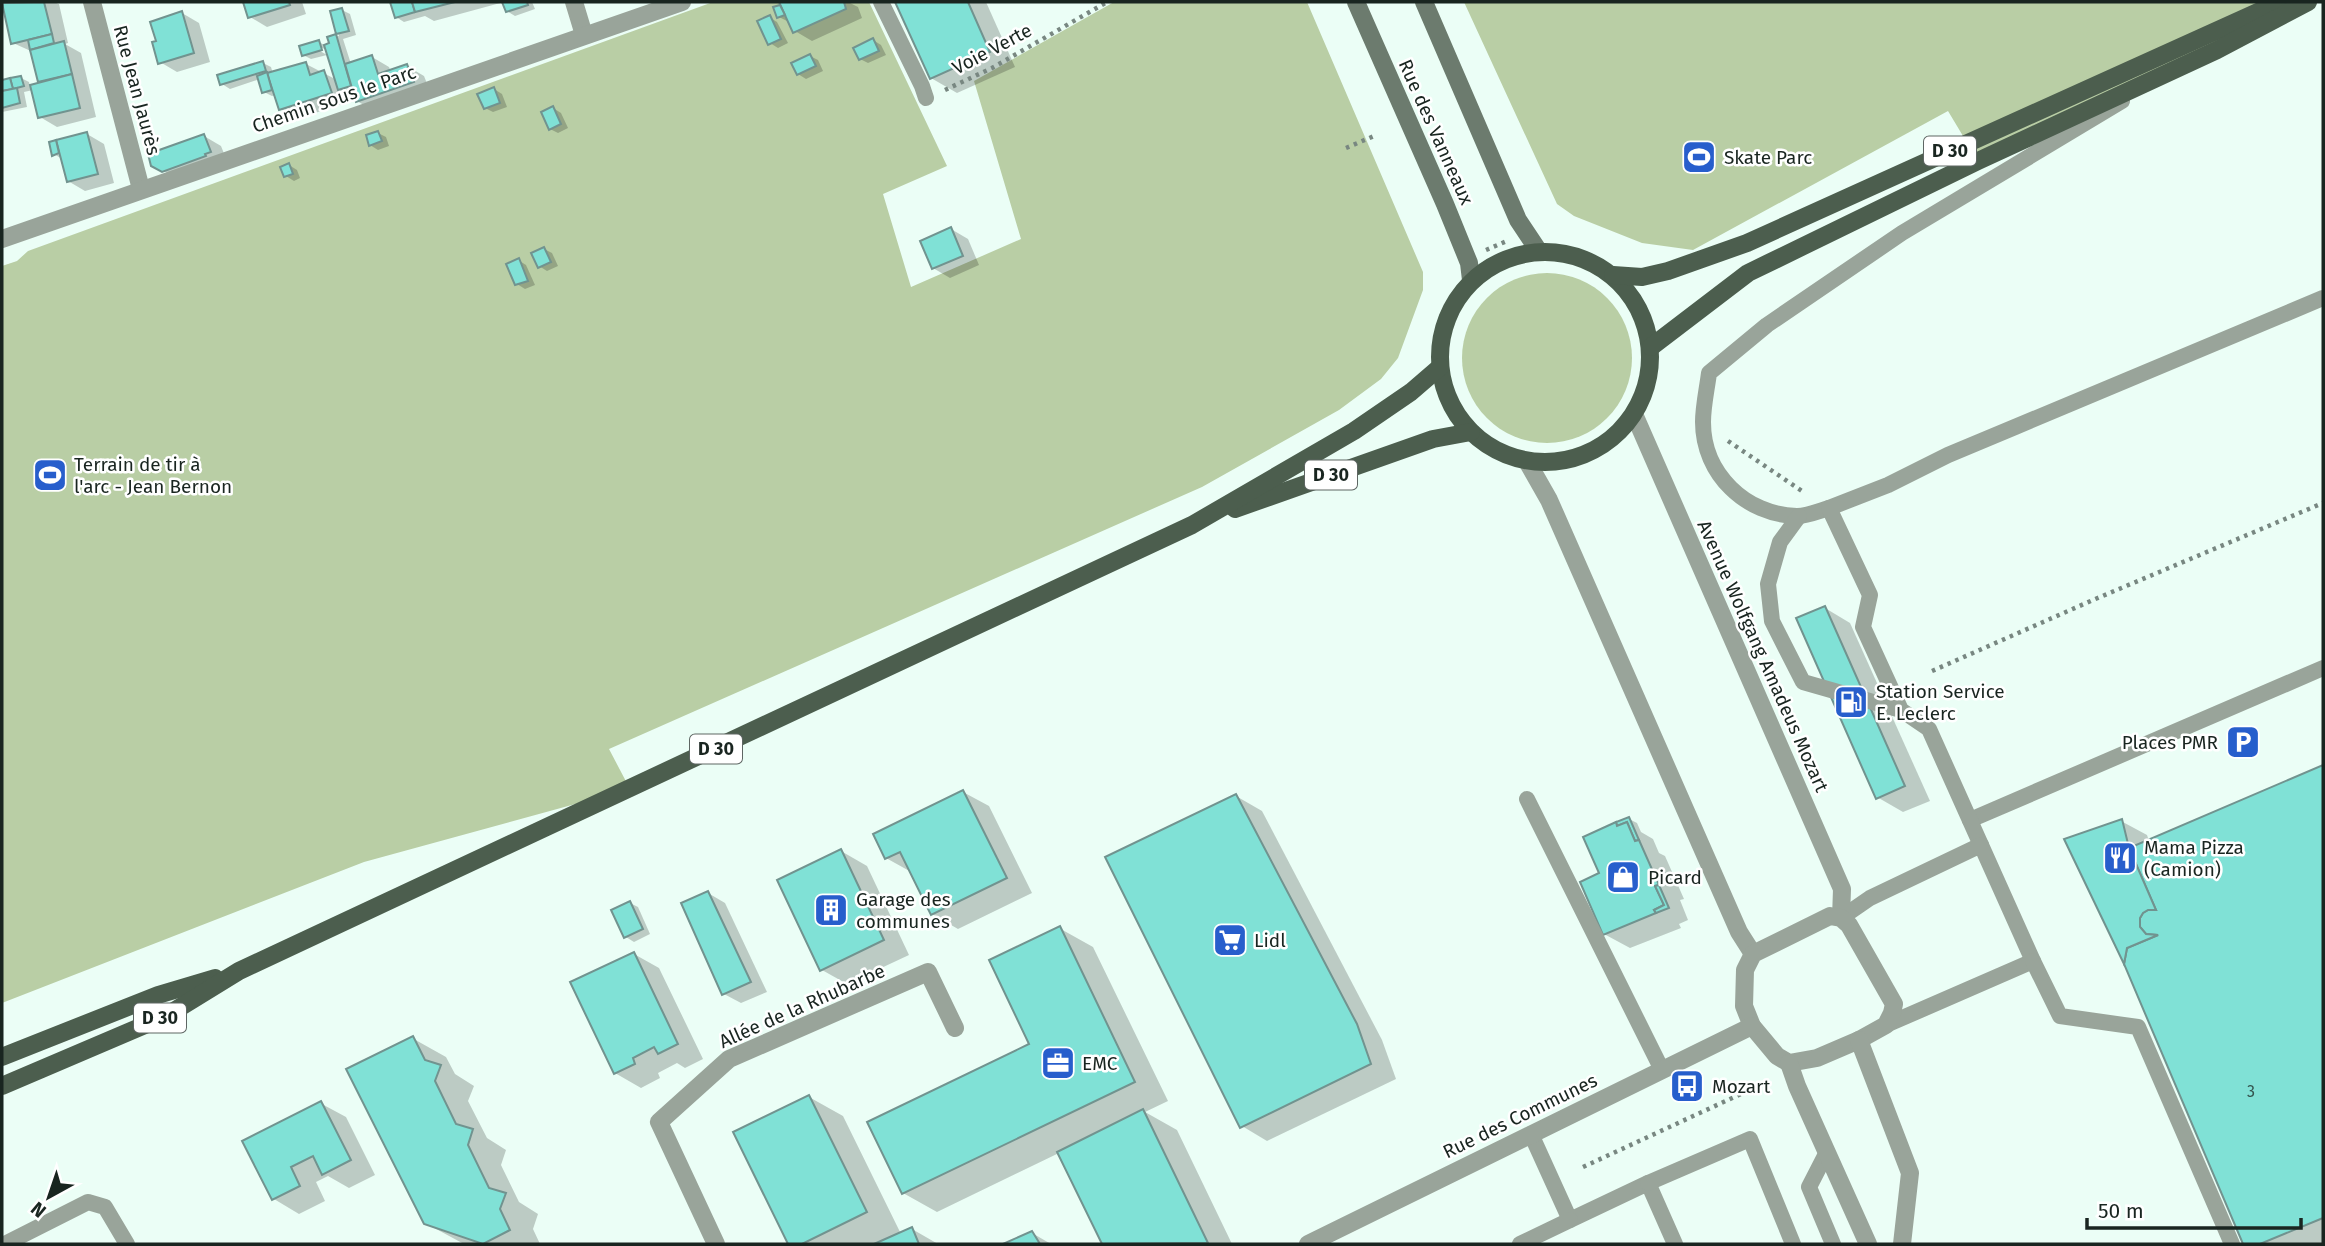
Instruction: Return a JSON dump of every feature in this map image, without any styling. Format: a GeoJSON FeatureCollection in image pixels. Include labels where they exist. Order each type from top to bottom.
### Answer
{"type":"FeatureCollection","features":[{"type":"Feature","properties":{"kind":"main road","name":"D 30"},"geometry":{"type":"LineString","coordinates":[[1614,275],[1642,277],[1668,271],[1747,243],[2280,2]]}},
{"type":"Feature","properties":{"kind":"main road","name":"D 30"},"geometry":{"type":"LineString","coordinates":[[1651,347],[1748,272],[2182,66],[2308,2]]}},
{"type":"Feature","properties":{"kind":"main road"},"geometry":{"type":"LineString","coordinates":[[1534,244],[1574,254],[1614,275],[1637,303],[1651,347],[1648,379],[1634,414],[1605,443],[1591,452],[1559,463],[1528,463],[1509,458],[1471,432],[1449,402],[1440,367],[1444,326],[1470,272],[1534,244]]}},
{"type":"Feature","properties":{"kind":"main road","name":"D 30"},"geometry":{"type":"LineString","coordinates":[[2,1086],[166,1016],[239,971],[1192,525],[1354,431],[1411,392],[1440,367]]}},
{"type":"Feature","properties":{"kind":"main road","name":"D 30"},"geometry":{"type":"LineString","coordinates":[[1192,525],[1433,439],[1471,432]]}},
{"type":"Feature","properties":{"kind":"main road","name":"D 30"},"geometry":{"type":"LineString","coordinates":[[2,1057],[158,995],[239,971]]}},
{"type":"Feature","properties":{"kind":"street","name":"Rue Jean Jaurès"},"geometry":{"type":"LineString","coordinates":[[92,2],[141,189]]}},
{"type":"Feature","properties":{"kind":"street"},"geometry":{"type":"LineString","coordinates":[[574,2],[584,35]]}},
{"type":"Feature","properties":{"kind":"street","name":"Chemin sous le Parc"},"geometry":{"type":"LineString","coordinates":[[2,239],[682,2]]}},
{"type":"Feature","properties":{"kind":"street","name":"Rue des Vanneaux"},"geometry":{"type":"LineString","coordinates":[[1356,2],[1440,192],[1470,272]]}},
{"type":"Feature","properties":{"kind":"street","name":"Rue des Vanneaux"},"geometry":{"type":"LineString","coordinates":[[1424,2],[1518,220],[1534,244]]}},
{"type":"Feature","properties":{"kind":"street","name":"Avenue Wolfgang Amadeus Mozart"},"geometry":{"type":"LineString","coordinates":[[1634,414],[1842,889],[1840,918]]}},
{"type":"Feature","properties":{"kind":"street"},"geometry":{"type":"LineString","coordinates":[[1528,463],[1549,500],[1739,932],[1753,954]]}},
{"type":"Feature","properties":{"kind":"street"},"geometry":{"type":"LineString","coordinates":[[1830,916],[1840,918],[1849,925],[1894,1004],[1892,1013],[1886,1025],[1859,1040],[1817,1058],[1789,1063],[1777,1056],[1752,1026],[1744,1006],[1745,970],[1753,954],[1830,916]]}},
{"type":"Feature","properties":{"kind":"street","name":"Allée de la Rhubarbe"},"geometry":{"type":"LineString","coordinates":[[716,1244],[659,1122],[729,1059],[928,972],[955,1028]]}},
{"type":"Feature","properties":{"kind":"street","name":"Rue des Communes"},"geometry":{"type":"LineString","coordinates":[[1308,1244],[1752,1026]]}},
{"type":"Feature","properties":{"kind":"street"},"geometry":{"type":"LineString","coordinates":[[1859,1040],[1910,1173],[1902,1244]]}},
{"type":"Feature","properties":{"kind":"street"},"geometry":{"type":"LineString","coordinates":[[1789,1063],[1868,1244]]}},
{"type":"Feature","properties":{"kind":"lane"},"geometry":{"type":"LineString","coordinates":[[881,2],[926,99]]}},
{"type":"Feature","properties":{"kind":"lane"},"geometry":{"type":"LineString","coordinates":[[2182,66],[1902,233],[1767,326],[1709,373],[1703,423],[1707,451],[1718,475],[1744,501],[1768,511],[1799,516],[1829,509],[1888,485],[2015,426],[2323,298]]}},
{"type":"Feature","properties":{"kind":"lane"},"geometry":{"type":"LineString","coordinates":[[1829,509],[1870,595],[1863,627],[1901,710]]}},
{"type":"Feature","properties":{"kind":"lane"},"geometry":{"type":"LineString","coordinates":[[1799,516],[1780,542],[1768,584],[1772,621],[1803,682],[1901,710],[1929,729],[2060,1016],[2138,1027],[2232,1244]]}},
{"type":"Feature","properties":{"kind":"lane"},"geometry":{"type":"LineString","coordinates":[[1970,820],[2323,668]]}},
{"type":"Feature","properties":{"kind":"lane"},"geometry":{"type":"LineString","coordinates":[[1527,799],[1662,1070]]}},
{"type":"Feature","properties":{"kind":"lane"},"geometry":{"type":"LineString","coordinates":[[1840,918],[1870,898],[1981,845]]}},
{"type":"Feature","properties":{"kind":"lane"},"geometry":{"type":"LineString","coordinates":[[1886,1025],[2033,961]]}},
{"type":"Feature","properties":{"kind":"lane"},"geometry":{"type":"LineString","coordinates":[[1531,1134],[1570,1220]]}},
{"type":"Feature","properties":{"kind":"lane"},"geometry":{"type":"LineString","coordinates":[[1520,1244],[1648,1183],[1750,1139],[1793,1244]]}},
{"type":"Feature","properties":{"kind":"lane"},"geometry":{"type":"LineString","coordinates":[[1827,1152],[1809,1187],[1833,1244]]}},
{"type":"Feature","properties":{"kind":"lane"},"geometry":{"type":"LineString","coordinates":[[1648,1183],[1675,1244]]}},
{"type":"Feature","properties":{"kind":"lane"},"geometry":{"type":"LineString","coordinates":[[5,1244],[88,1202],[105,1207],[127,1244]]}},
{"type":"Feature","properties":{"kind":"path","name":"Voie Verte"},"geometry":{"type":"LineString","coordinates":[[926,99],[992,68],[1107,2]]}},
{"type":"Feature","properties":{"kind":"path"},"geometry":{"type":"LineString","coordinates":[[1346,148],[1374,136]]}},
{"type":"Feature","properties":{"kind":"path"},"geometry":{"type":"LineString","coordinates":[[1470,272],[1490,248],[1507,241],[1534,244]]}},
{"type":"Feature","properties":{"kind":"path"},"geometry":{"type":"LineString","coordinates":[[1719,435],[1829,509]]}},
{"type":"Feature","properties":{"kind":"path"},"geometry":{"type":"LineString","coordinates":[[1932,671],[2323,503]]}},
{"type":"Feature","properties":{"kind":"path"},"geometry":{"type":"LineString","coordinates":[[1583,1167],[1742,1093]]}},
{"type":"Feature","properties":{"kind":"green space"},"geometry":{"type":"Polygon","coordinates":[[[713,2],[869,2],[947,166],[883,194],[911,287],[1021,239],[974,81],[1114,2],[1307,2],[1423,272],[1423,290],[1398,358],[1381,379],[1339,410],[1202,487],[609,749],[630,789],[364,862],[2,1003],[2,266],[17,261],[28,251],[713,2]]]}},
{"type":"Feature","properties":{"kind":"green space","name":"Skate Parc"},"geometry":{"type":"Polygon","coordinates":[[[1464,2],[2294,2],[1978,161],[1948,111],[1693,250],[1642,243],[1574,216],[1557,204],[1464,2]]]}},
{"type":"Feature","properties":{"kind":"green space"},"geometry":{"type":"Polygon","coordinates":[[[1547,273],[1580,279],[1607,298],[1626,325],[1632,358],[1626,391],[1607,418],[1580,437],[1547,443],[1514,437],[1487,418],[1468,391],[1462,358],[1468,325],[1487,298],[1514,279],[1547,273]]]}},
{"type":"Feature","properties":{"kind":"building"},"geometry":{"type":"Polygon","coordinates":[[[44,2],[52,34],[11,44],[2,3],[44,2]]]}},
{"type":"Feature","properties":{"kind":"building"},"geometry":{"type":"Polygon","coordinates":[[[243,2],[289,2],[290,5],[248,18],[243,2]]]}},
{"type":"Feature","properties":{"kind":"building"},"geometry":{"type":"Polygon","coordinates":[[[390,2],[412,2],[415,12],[395,18],[390,2]]]}},
{"type":"Feature","properties":{"kind":"building"},"geometry":{"type":"Polygon","coordinates":[[[412,2],[455,2],[415,12],[412,2]]]}},
{"type":"Feature","properties":{"kind":"building"},"geometry":{"type":"Polygon","coordinates":[[[502,2],[527,2],[528,5],[506,12],[502,2]]]}},
{"type":"Feature","properties":{"kind":"building"},"geometry":{"type":"Polygon","coordinates":[[[779,2],[844,2],[846,9],[793,33],[779,2]]]}},
{"type":"Feature","properties":{"kind":"building"},"geometry":{"type":"Polygon","coordinates":[[[895,2],[968,2],[990,52],[930,79],[895,2]]]}},
{"type":"Feature","properties":{"kind":"building"},"geometry":{"type":"Polygon","coordinates":[[[780,5],[785,15],[777,18],[773,7],[780,5]]]}},
{"type":"Feature","properties":{"kind":"building"},"geometry":{"type":"Polygon","coordinates":[[[342,8],[349,31],[336,34],[330,11],[342,8]]]}},
{"type":"Feature","properties":{"kind":"building"},"geometry":{"type":"Polygon","coordinates":[[[182,11],[194,53],[158,64],[152,42],[156,41],[150,22],[182,11]]]}},
{"type":"Feature","properties":{"kind":"building"},"geometry":{"type":"Polygon","coordinates":[[[770,15],[781,39],[768,45],[757,21],[770,15]]]}},
{"type":"Feature","properties":{"kind":"building"},"geometry":{"type":"Polygon","coordinates":[[[52,34],[54,43],[30,50],[28,40],[52,34]]]}},
{"type":"Feature","properties":{"kind":"building"},"geometry":{"type":"Polygon","coordinates":[[[336,34],[351,86],[338,90],[324,45],[329,43],[327,37],[336,34]]]}},
{"type":"Feature","properties":{"kind":"building"},"geometry":{"type":"Polygon","coordinates":[[[873,38],[879,51],[859,60],[853,48],[873,38]]]}},
{"type":"Feature","properties":{"kind":"building"},"geometry":{"type":"Polygon","coordinates":[[[319,40],[322,50],[302,56],[299,46],[319,40]]]}},
{"type":"Feature","properties":{"kind":"building"},"geometry":{"type":"Polygon","coordinates":[[[64,41],[72,74],[38,82],[30,50],[64,41]]]}},
{"type":"Feature","properties":{"kind":"building"},"geometry":{"type":"Polygon","coordinates":[[[810,54],[816,66],[797,75],[791,63],[810,54]]]}},
{"type":"Feature","properties":{"kind":"building"},"geometry":{"type":"Polygon","coordinates":[[[372,55],[378,74],[407,64],[414,82],[356,102],[345,64],[372,55]]]}},
{"type":"Feature","properties":{"kind":"building"},"geometry":{"type":"Polygon","coordinates":[[[263,61],[266,71],[220,85],[217,75],[263,61]]]}},
{"type":"Feature","properties":{"kind":"building"},"geometry":{"type":"Polygon","coordinates":[[[306,62],[310,75],[324,70],[332,93],[279,110],[267,73],[306,62]]]}},
{"type":"Feature","properties":{"kind":"building"},"geometry":{"type":"Polygon","coordinates":[[[267,72],[272,90],[262,93],[257,76],[267,72]]]}},
{"type":"Feature","properties":{"kind":"building"},"geometry":{"type":"Polygon","coordinates":[[[72,74],[80,108],[38,118],[30,85],[72,74]]]}},
{"type":"Feature","properties":{"kind":"building"},"geometry":{"type":"Polygon","coordinates":[[[21,76],[24,86],[13,89],[10,78],[21,76]]]}},
{"type":"Feature","properties":{"kind":"building"},"geometry":{"type":"Polygon","coordinates":[[[10,78],[13,89],[2,91],[2,80],[10,78]]]}},
{"type":"Feature","properties":{"kind":"building"},"geometry":{"type":"Polygon","coordinates":[[[494,87],[500,103],[484,109],[477,94],[494,87]]]}},
{"type":"Feature","properties":{"kind":"building"},"geometry":{"type":"Polygon","coordinates":[[[17,88],[20,103],[2,108],[2,91],[17,88]]]}},
{"type":"Feature","properties":{"kind":"building"},"geometry":{"type":"Polygon","coordinates":[[[553,106],[561,124],[549,130],[541,112],[553,106]]]}},
{"type":"Feature","properties":{"kind":"building"},"geometry":{"type":"Polygon","coordinates":[[[378,131],[382,141],[369,146],[366,135],[378,131]]]}},
{"type":"Feature","properties":{"kind":"building"},"geometry":{"type":"Polygon","coordinates":[[[87,132],[98,174],[67,182],[56,140],[87,132]]]}},
{"type":"Feature","properties":{"kind":"building"},"geometry":{"type":"Polygon","coordinates":[[[204,134],[211,152],[205,154],[206,156],[162,172],[151,166],[148,154],[204,134]]]}},
{"type":"Feature","properties":{"kind":"building"},"geometry":{"type":"Polygon","coordinates":[[[56,140],[59,153],[52,156],[49,142],[56,140]]]}},
{"type":"Feature","properties":{"kind":"building"},"geometry":{"type":"Polygon","coordinates":[[[289,163],[293,174],[284,177],[280,167],[289,163]]]}},
{"type":"Feature","properties":{"kind":"building"},"geometry":{"type":"Polygon","coordinates":[[[951,227],[963,256],[932,269],[920,241],[951,227]]]}},
{"type":"Feature","properties":{"kind":"building"},"geometry":{"type":"Polygon","coordinates":[[[544,247],[551,262],[538,268],[531,253],[544,247]]]}},
{"type":"Feature","properties":{"kind":"building"},"geometry":{"type":"Polygon","coordinates":[[[519,258],[528,281],[515,285],[506,264],[519,258]]]}},
{"type":"Feature","properties":{"kind":"building","name":"Station Service E. Leclerc"},"geometry":{"type":"Polygon","coordinates":[[[1825,606],[1905,786],[1876,799],[1796,618],[1825,606]]]}},
{"type":"Feature","properties":{"kind":"building"},"geometry":{"type":"Polygon","coordinates":[[[2323,765],[2323,1218],[2260,1244],[2243,1244],[2124,964],[2127,948],[2158,935],[2146,934],[2140,927],[2143,913],[2156,910],[2129,848],[2323,765]]]}},
{"type":"Feature","properties":{"kind":"building"},"geometry":{"type":"Polygon","coordinates":[[[963,790],[1007,878],[931,915],[900,852],[885,859],[873,834],[963,790]]]}},
{"type":"Feature","properties":{"kind":"building","name":"Lidl"},"geometry":{"type":"Polygon","coordinates":[[[1236,794],[1357,1024],[1371,1064],[1240,1128],[1105,857],[1236,794]]]}},
{"type":"Feature","properties":{"kind":"building"},"geometry":{"type":"Polygon","coordinates":[[[1629,817],[1639,840],[1635,841],[1627,822],[1617,826],[1616,822],[1629,817]]]}},
{"type":"Feature","properties":{"kind":"building"},"geometry":{"type":"Polygon","coordinates":[[[2122,819],[2129,848],[2156,910],[2143,913],[2140,927],[2146,934],[2158,935],[2127,948],[2124,964],[2064,839],[2122,819]]]}},
{"type":"Feature","properties":{"kind":"building","name":"Picard"},"geometry":{"type":"Polygon","coordinates":[[[1616,822],[1617,826],[1627,822],[1635,841],[1639,840],[1659,885],[1655,886],[1664,905],[1654,910],[1656,913],[1603,935],[1580,882],[1599,873],[1583,837],[1616,822]]]}},
{"type":"Feature","properties":{"kind":"building","name":"Mama Pizza (Camion)"},"geometry":{"type":"Polygon","coordinates":[[[2129,848],[2134,857],[2111,868],[2107,858],[2129,848]]]}},
{"type":"Feature","properties":{"kind":"building","name":"Garage des communes"},"geometry":{"type":"Polygon","coordinates":[[[841,849],[884,940],[820,971],[777,880],[841,849]]]}},
{"type":"Feature","properties":{"kind":"building"},"geometry":{"type":"Polygon","coordinates":[[[1659,885],[1669,908],[1656,913],[1654,910],[1664,905],[1655,886],[1659,885]]]}},
{"type":"Feature","properties":{"kind":"building"},"geometry":{"type":"Polygon","coordinates":[[[708,891],[751,982],[722,995],[681,903],[708,891]]]}},
{"type":"Feature","properties":{"kind":"building"},"geometry":{"type":"Polygon","coordinates":[[[630,901],[643,929],[624,938],[611,910],[630,901]]]}},
{"type":"Feature","properties":{"kind":"building","name":"EMC"},"geometry":{"type":"Polygon","coordinates":[[[1060,926],[1135,1082],[902,1194],[867,1122],[1029,1044],[989,960],[1060,926]]]}},
{"type":"Feature","properties":{"kind":"building"},"geometry":{"type":"Polygon","coordinates":[[[634,952],[678,1044],[658,1054],[654,1047],[633,1058],[635,1064],[614,1074],[570,982],[634,952]]]}},
{"type":"Feature","properties":{"kind":"building"},"geometry":{"type":"Polygon","coordinates":[[[413,1036],[425,1060],[441,1065],[435,1081],[456,1124],[473,1129],[468,1145],[489,1188],[506,1193],[500,1209],[510,1230],[483,1244],[424,1224],[346,1069],[413,1036]]]}},
{"type":"Feature","properties":{"kind":"building"},"geometry":{"type":"Polygon","coordinates":[[[809,1095],[867,1212],[802,1244],[788,1244],[733,1132],[809,1095]]]}},
{"type":"Feature","properties":{"kind":"building"},"geometry":{"type":"Polygon","coordinates":[[[321,1101],[351,1160],[322,1175],[313,1156],[291,1167],[300,1186],[272,1200],[242,1141],[321,1101]]]}},
{"type":"Feature","properties":{"kind":"building"},"geometry":{"type":"Polygon","coordinates":[[[1143,1109],[1208,1243],[1102,1244],[1057,1152],[1143,1109]]]}},
{"type":"Feature","properties":{"kind":"building"},"geometry":{"type":"Polygon","coordinates":[[[912,1227],[919,1244],[874,1244],[912,1227]]]}},
{"type":"Feature","properties":{"kind":"building"},"geometry":{"type":"Polygon","coordinates":[[[1032,1231],[1040,1244],[1003,1244],[1032,1231]]]}},
{"type":"Feature","properties":{"kind":"place","name":"Skate Parc"},"geometry":{"type":"Point","coordinates":[1699,157]}},
{"type":"Feature","properties":{"kind":"place","name":"Terrain de tir à l'arc - Jean Bernon"},"geometry":{"type":"Point","coordinates":[50,475]}},
{"type":"Feature","properties":{"kind":"place","name":"Station Service E. Leclerc"},"geometry":{"type":"Point","coordinates":[1851,702]}},
{"type":"Feature","properties":{"kind":"place","name":"Places PMR"},"geometry":{"type":"Point","coordinates":[2243,742]}},
{"type":"Feature","properties":{"kind":"place","name":"Mama Pizza (Camion)"},"geometry":{"type":"Point","coordinates":[2120,858]}},
{"type":"Feature","properties":{"kind":"place","name":"Picard"},"geometry":{"type":"Point","coordinates":[1623,877]}},
{"type":"Feature","properties":{"kind":"place","name":"Garage des communes"},"geometry":{"type":"Point","coordinates":[831,910]}},
{"type":"Feature","properties":{"kind":"place","name":"Lidl"},"geometry":{"type":"Point","coordinates":[1230,940]}},
{"type":"Feature","properties":{"kind":"place","name":"EMC"},"geometry":{"type":"Point","coordinates":[1058,1063]}},
{"type":"Feature","properties":{"kind":"place","name":"Mozart"},"geometry":{"type":"Point","coordinates":[1687,1086]}}]}
